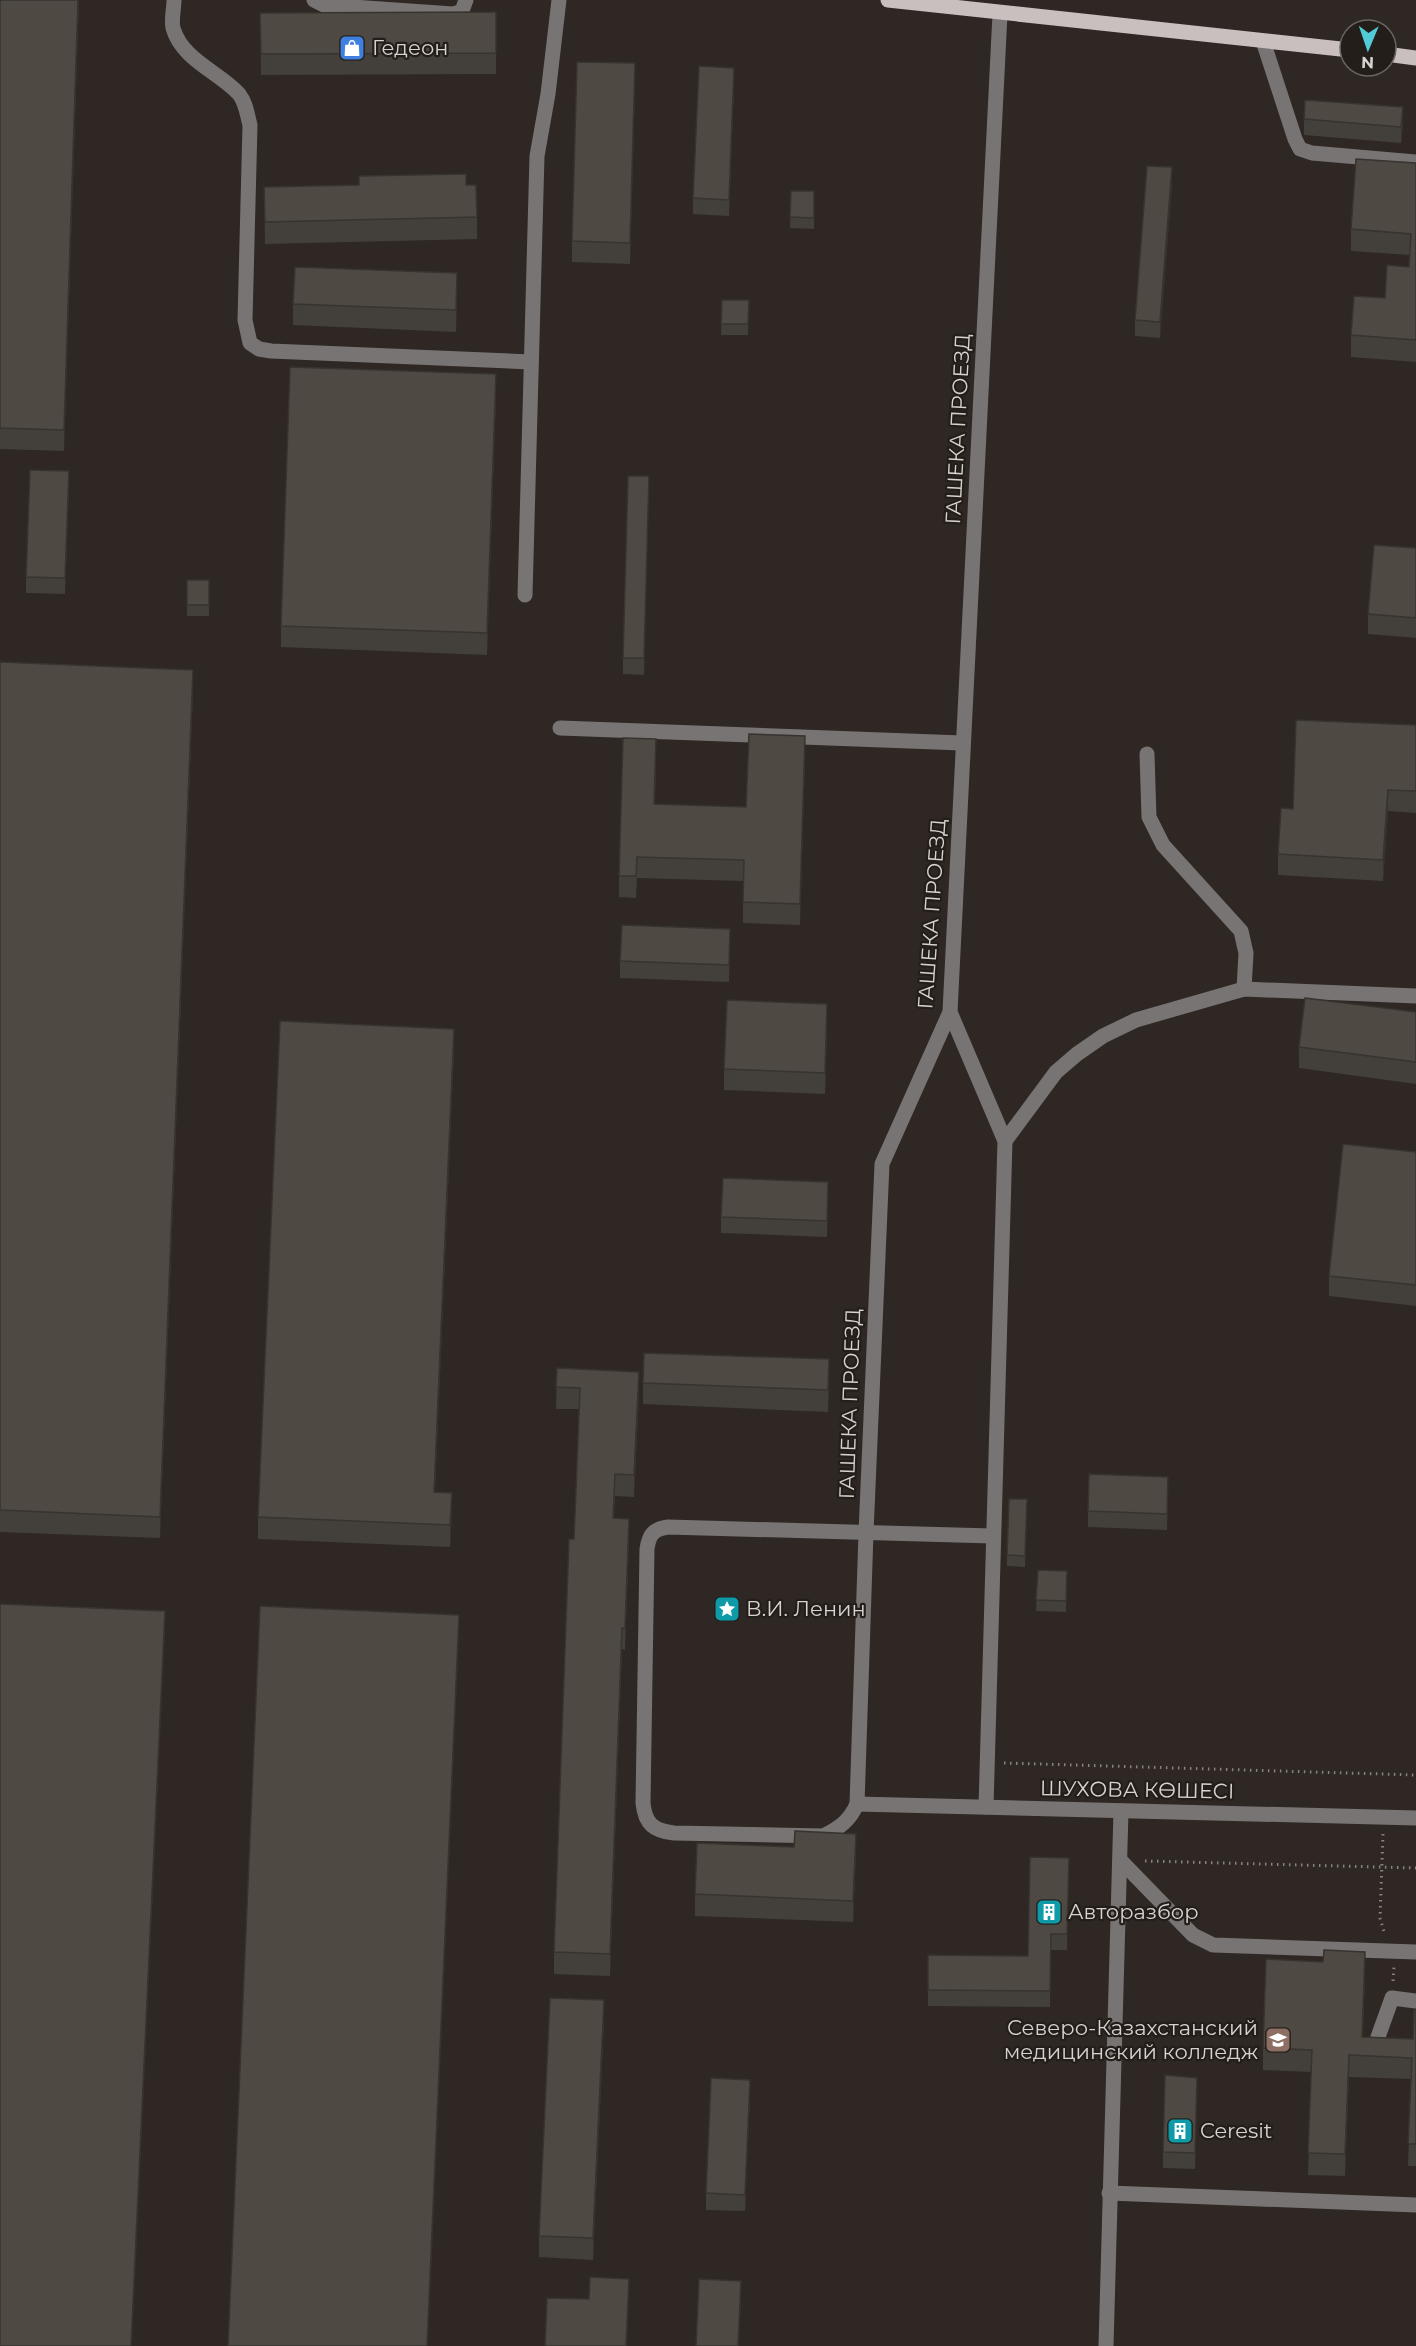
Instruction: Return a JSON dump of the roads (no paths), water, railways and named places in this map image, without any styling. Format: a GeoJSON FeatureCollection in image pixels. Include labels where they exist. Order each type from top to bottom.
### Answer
{"type":"FeatureCollection","features":[{"type":"Feature","properties":{"kind":"main road"},"geometry":{"type":"LineString","coordinates":[[888,0],[1000,14],[1338,49]]}},
{"type":"Feature","properties":{"kind":"main road"},"geometry":{"type":"LineString","coordinates":[[1398,56],[1416,58]]}},
{"type":"Feature","properties":{"kind":"street"},"geometry":{"type":"LineString","coordinates":[[174,0],[173,26],[178,39],[211,73],[238,94],[245,105],[250,125],[245,320],[250,343],[259,349],[271,351],[531,362]]}},
{"type":"Feature","properties":{"kind":"street"},"geometry":{"type":"LineString","coordinates":[[314,0],[324,5],[453,14],[462,11],[466,0]]}},
{"type":"Feature","properties":{"kind":"street"},"geometry":{"type":"LineString","coordinates":[[525,595],[537,156],[548,94],[559,0]]}},
{"type":"Feature","properties":{"kind":"street","name":"ГАШЕКА ПРОЕЗД"},"geometry":{"type":"LineString","coordinates":[[857,1804],[882,1164],[950,1012],[1000,14]]}},
{"type":"Feature","properties":{"kind":"street"},"geometry":{"type":"LineString","coordinates":[[1263,41],[1300,149],[1312,153],[1416,162]]}},
{"type":"Feature","properties":{"kind":"street"},"geometry":{"type":"LineString","coordinates":[[560,728],[963,743]]}},
{"type":"Feature","properties":{"kind":"street"},"geometry":{"type":"LineString","coordinates":[[1147,754],[1149,817],[1163,845],[1241,931],[1246,953],[1244,989]]}},
{"type":"Feature","properties":{"kind":"street"},"geometry":{"type":"LineString","coordinates":[[1005,1142],[1039,1092],[1056,1072],[1103,1036],[1136,1020],[1244,989],[1416,996]]}},
{"type":"Feature","properties":{"kind":"street"},"geometry":{"type":"LineString","coordinates":[[950,1012],[1005,1142],[986,1807]]}},
{"type":"Feature","properties":{"kind":"street"},"geometry":{"type":"LineString","coordinates":[[857,1804],[852,1815],[844,1824],[823,1836],[674,1833],[661,1832],[649,1825],[644,1815],[643,1803],[647,1549],[652,1533],[658,1528],[668,1527],[992,1536]]}},
{"type":"Feature","properties":{"kind":"street","name":"ШУХОВА КӨШЕСІ"},"geometry":{"type":"LineString","coordinates":[[857,1804],[1416,1818]]}},
{"type":"Feature","properties":{"kind":"street"},"geometry":{"type":"LineString","coordinates":[[1106,2346],[1121,1810]]}},
{"type":"Feature","properties":{"kind":"street"},"geometry":{"type":"LineString","coordinates":[[1120,1860],[1193,1935],[1213,1945],[1416,1952]]}},
{"type":"Feature","properties":{"kind":"street"},"geometry":{"type":"LineString","coordinates":[[1378,2037],[1392,1998],[1416,2001]]}},
{"type":"Feature","properties":{"kind":"street"},"geometry":{"type":"LineString","coordinates":[[1109,2193],[1416,2205]]}},
{"type":"Feature","properties":{"kind":"place","name":"Гедеон"},"geometry":{"type":"Point","coordinates":[352,48]}},
{"type":"Feature","properties":{"kind":"place","name":"В.И. Ленин"},"geometry":{"type":"Point","coordinates":[727,1609]}},
{"type":"Feature","properties":{"kind":"place","name":"Авторазбор"},"geometry":{"type":"Point","coordinates":[1049,1912]}},
{"type":"Feature","properties":{"kind":"place","name":"Северо-Казахстанский медицинский колледж"},"geometry":{"type":"Point","coordinates":[1278,2040]}},
{"type":"Feature","properties":{"kind":"place","name":"Ceresit"},"geometry":{"type":"Point","coordinates":[1180,2131]}}]}
